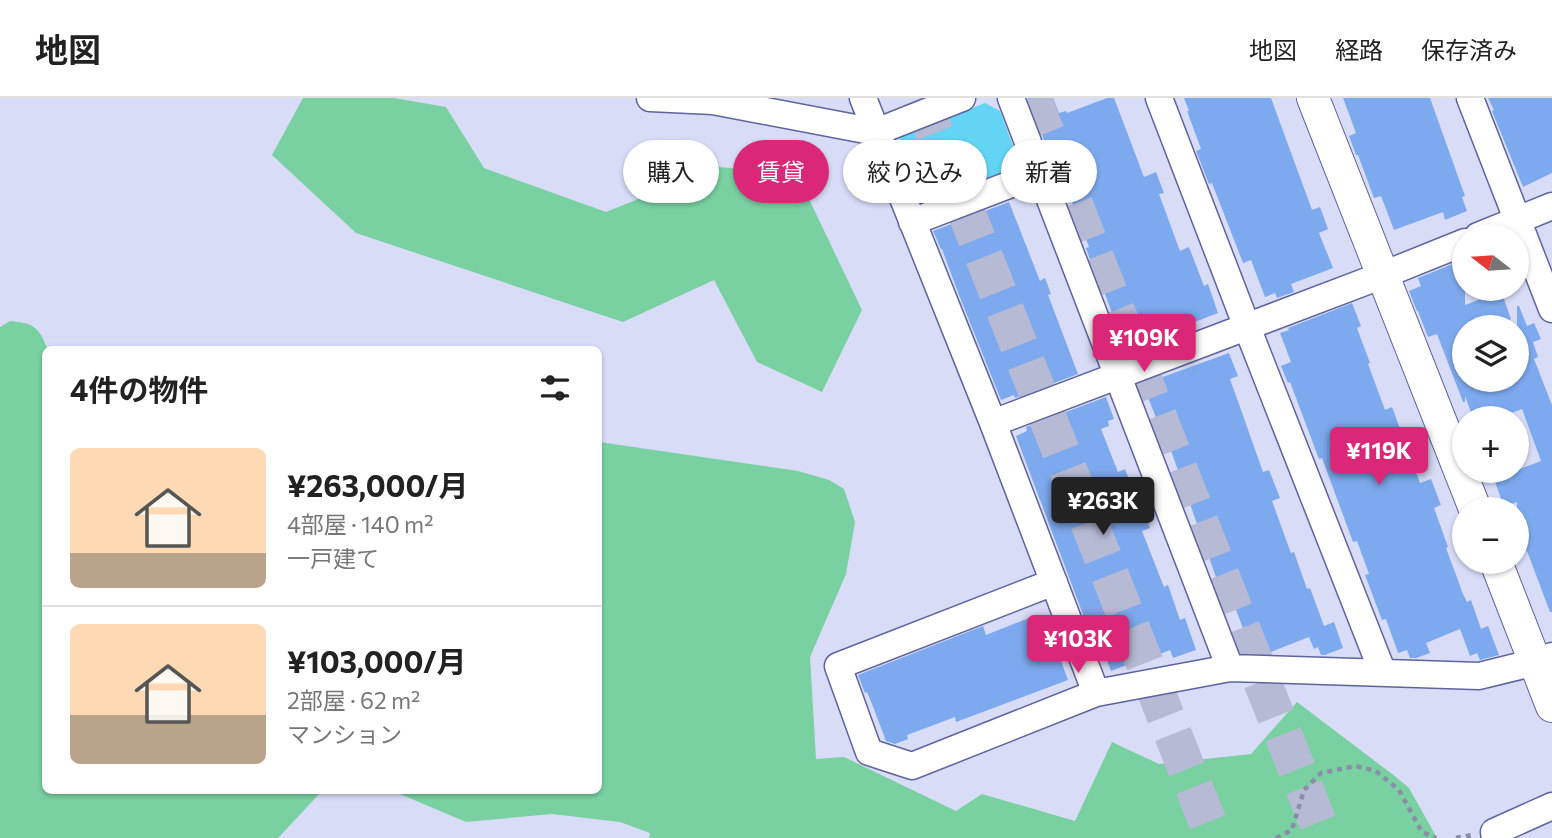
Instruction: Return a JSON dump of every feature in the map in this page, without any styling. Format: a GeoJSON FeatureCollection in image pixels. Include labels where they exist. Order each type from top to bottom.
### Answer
{"type":"FeatureCollection","features":[{"type":"Feature","properties":{"kind":"street"},"geometry":{"type":"LineString","coordinates":[[650,98],[713,100],[876,132],[962,98]]}},
{"type":"Feature","properties":{"kind":"street"},"geometry":{"type":"LineString","coordinates":[[863,98],[993,423],[1096,693]]}},
{"type":"Feature","properties":{"kind":"street"},"geometry":{"type":"LineString","coordinates":[[1011,98],[1027,140]]}},
{"type":"Feature","properties":{"kind":"street"},"geometry":{"type":"LineString","coordinates":[[1159,98],[1383,673]]}},
{"type":"Feature","properties":{"kind":"street"},"geometry":{"type":"LineString","coordinates":[[1313,98],[1470,497]]}},
{"type":"Feature","properties":{"kind":"street"},"geometry":{"type":"LineString","coordinates":[[1469,98],[1552,309]]}},
{"type":"Feature","properties":{"kind":"street"},"geometry":{"type":"LineString","coordinates":[[912,222],[1001,188]]}},
{"type":"Feature","properties":{"kind":"street"},"geometry":{"type":"LineString","coordinates":[[1052,203],[1230,668]]}},
{"type":"Feature","properties":{"kind":"street"},"geometry":{"type":"LineString","coordinates":[[1507,224],[1552,206]]}},
{"type":"Feature","properties":{"kind":"street"},"geometry":{"type":"LineString","coordinates":[[993,423],[1452,247]]}},
{"type":"Feature","properties":{"kind":"street"},"geometry":{"type":"LineString","coordinates":[[1502,574],[1544,659],[1552,706]]}},
{"type":"Feature","properties":{"kind":"street"},"geometry":{"type":"LineString","coordinates":[[1054,582],[838,666],[869,752],[912,766],[1096,693],[1230,668],[1479,676],[1544,659]]}},
{"type":"Feature","properties":{"kind":"street"},"geometry":{"type":"LineString","coordinates":[[1495,838],[1494,832],[1552,806]]}},
{"type":"Feature","properties":{"kind":"path"},"geometry":{"type":"LineString","coordinates":[[1276,838],[1292,830],[1304,790],[1321,773],[1355,766],[1376,771],[1399,790],[1422,832],[1436,838]]}},
{"type":"Feature","properties":{"kind":"green space"},"geometry":{"type":"Polygon","coordinates":[[[303,98],[394,98],[446,107],[484,168],[606,212],[628,203],[719,203],[719,167],[733,168],[733,203],[811,203],[862,310],[822,392],[757,362],[714,280],[623,322],[356,233],[272,155],[303,98]]]}},
{"type":"Feature","properties":{"kind":"green space"},"geometry":{"type":"Polygon","coordinates":[[[10,321],[30,325],[42,336],[46,346],[42,346],[42,794],[319,794],[278,838],[0,838],[0,327],[10,321]]]}},
{"type":"Feature","properties":{"kind":"green space"},"geometry":{"type":"Polygon","coordinates":[[[602,442],[798,471],[829,480],[844,489],[855,522],[846,574],[810,657],[816,759],[844,757],[956,811],[982,794],[1075,821],[1112,742],[1159,764],[1251,754],[1297,702],[1409,788],[1437,838],[649,838],[650,833],[620,822],[552,814],[466,822],[400,794],[602,794],[602,442]]]}},
{"type":"Feature","properties":{"kind":"water"},"geometry":{"type":"Polygon","coordinates":[[[985,103],[1000,111],[1011,140],[1001,140],[1001,179],[987,185],[987,140],[900,140],[901,137],[985,103]]]}},
{"type":"Feature","properties":{"kind":"water"},"geometry":{"type":"Polygon","coordinates":[[[916,203],[942,203],[920,212],[916,203]]]}},
{"type":"Feature","properties":{"kind":"building"},"geometry":{"type":"Polygon","coordinates":[[[1028,98],[1053,98],[1059,113],[1067,113],[1107,98],[1114,98],[1144,177],[1156,172],[1164,193],[1159,194],[1180,251],[1189,247],[1204,286],[1208,284],[1218,313],[1142,345],[1139,336],[1128,341],[1117,312],[1112,313],[1095,267],[1093,268],[1086,248],[1089,247],[1072,203],[1097,203],[1097,140],[1044,140],[1028,98]]]}},
{"type":"Feature","properties":{"kind":"building"},"geometry":{"type":"Polygon","coordinates":[[[1184,98],[1271,98],[1312,210],[1320,207],[1328,229],[1319,233],[1333,268],[1291,284],[1294,292],[1277,298],[1275,293],[1265,297],[1251,260],[1243,263],[1212,183],[1209,184],[1196,151],[1201,149],[1184,98]]]}},
{"type":"Feature","properties":{"kind":"building"},"geometry":{"type":"Polygon","coordinates":[[[1343,98],[1430,98],[1465,196],[1462,197],[1467,211],[1445,220],[1443,212],[1394,230],[1381,196],[1374,198],[1356,155],[1349,136],[1356,133],[1343,98]]]}},
{"type":"Feature","properties":{"kind":"building"},"geometry":{"type":"Polygon","coordinates":[[[1488,98],[1552,98],[1552,173],[1523,187],[1488,98]]]}},
{"type":"Feature","properties":{"kind":"building"},"geometry":{"type":"Polygon","coordinates":[[[1009,203],[1040,281],[1045,278],[1051,294],[1048,295],[1078,374],[1015,398],[1014,395],[1001,400],[933,231],[1009,203]]]}},
{"type":"Feature","properties":{"kind":"building"},"geometry":{"type":"Polygon","coordinates":[[[1452,264],[1452,301],[1465,301],[1465,305],[1475,301],[1505,301],[1510,315],[1452,315],[1452,373],[1437,334],[1428,337],[1409,291],[1421,286],[1418,278],[1452,264]]]}},
{"type":"Feature","properties":{"kind":"building"},"geometry":{"type":"Polygon","coordinates":[[[1352,303],[1361,326],[1357,328],[1370,363],[1368,364],[1385,410],[1392,407],[1420,483],[1431,479],[1441,505],[1434,508],[1448,547],[1446,548],[1452,564],[1452,574],[1456,574],[1467,602],[1471,600],[1481,629],[1488,626],[1499,655],[1480,660],[1477,653],[1470,656],[1460,629],[1426,643],[1430,653],[1410,658],[1407,650],[1398,653],[1386,619],[1382,620],[1365,575],[1369,574],[1357,541],[1353,542],[1322,458],[1319,459],[1290,382],[1288,383],[1281,366],[1291,362],[1280,333],[1289,330],[1288,328],[1352,303]]]}},
{"type":"Feature","properties":{"kind":"building"},"geometry":{"type":"Polygon","coordinates":[[[1519,306],[1523,315],[1517,315],[1519,306]]]}},
{"type":"Feature","properties":{"kind":"building"},"geometry":{"type":"Polygon","coordinates":[[[1534,323],[1541,339],[1533,342],[1538,357],[1534,359],[1552,405],[1552,612],[1529,556],[1529,497],[1500,497],[1495,483],[1529,483],[1529,466],[1541,461],[1529,428],[1529,406],[1469,406],[1465,396],[1463,402],[1459,392],[1529,392],[1529,325],[1534,323]]]}},
{"type":"Feature","properties":{"kind":"building"},"geometry":{"type":"Polygon","coordinates":[[[1229,353],[1238,376],[1230,379],[1263,472],[1269,470],[1280,498],[1272,501],[1291,553],[1294,552],[1324,626],[1334,622],[1343,648],[1325,655],[1321,655],[1318,647],[1314,649],[1309,637],[1268,653],[1266,647],[1252,652],[1233,602],[1228,604],[1225,596],[1221,598],[1169,445],[1162,448],[1151,419],[1156,418],[1146,392],[1163,385],[1160,378],[1229,353]]]}},
{"type":"Feature","properties":{"kind":"building"},"geometry":{"type":"Polygon","coordinates":[[[1106,397],[1114,419],[1108,421],[1109,426],[1101,429],[1118,472],[1125,469],[1140,507],[1142,506],[1150,528],[1142,531],[1164,587],[1168,585],[1180,620],[1185,618],[1196,650],[1173,658],[1170,650],[1160,654],[1159,652],[1111,671],[1096,631],[1090,633],[1016,436],[1027,431],[1026,427],[1106,397]]]}},
{"type":"Feature","properties":{"kind":"building"},"geometry":{"type":"Polygon","coordinates":[[[1034,616],[1046,650],[1056,647],[1068,680],[956,722],[955,717],[907,735],[908,739],[895,744],[886,741],[858,675],[983,626],[986,635],[1034,616]]]}},
{"type":"Feature","properties":{"kind":"tunnel"},"geometry":{"type":"LineString","coordinates":[[921,98],[1214,838]]}},
{"type":"Feature","properties":{"kind":"tunnel"},"geometry":{"type":"LineString","coordinates":[[1032,98],[1324,838]]}}]}
